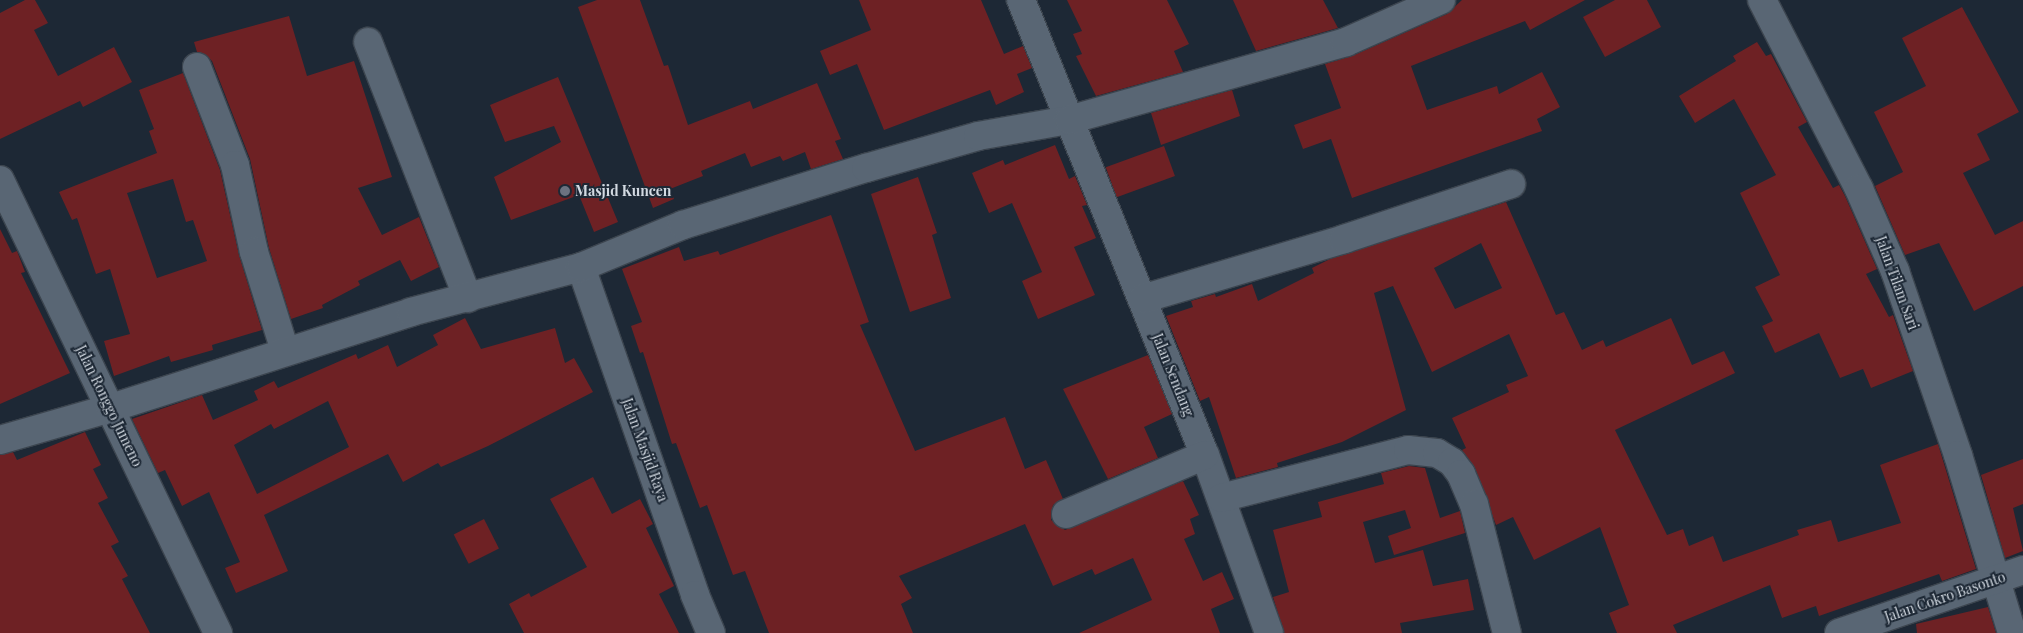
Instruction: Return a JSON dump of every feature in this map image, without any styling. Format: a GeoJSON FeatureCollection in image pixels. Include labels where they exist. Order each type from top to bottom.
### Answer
{"type":"FeatureCollection","features":[{"type":"Feature","properties":{"kind":"street","name":"Jalan Sendang"},"geometry":{"type":"LineString","coordinates":[[1021,0],[1205,455],[1269,633]]}},
{"type":"Feature","properties":{"kind":"street"},"geometry":{"type":"LineString","coordinates":[[0,440],[111,408],[411,312],[581,267],[683,225],[866,168],[978,136],[1069,120],[1346,42],[1441,0]]}},
{"type":"Feature","properties":{"kind":"street","name":"Jalan Tilam Sari"},"geometry":{"type":"LineString","coordinates":[[1762,0],[1859,189],[1895,271],[2011,576],[2012,633]]}},
{"type":"Feature","properties":{"kind":"street"},"geometry":{"type":"LineString","coordinates":[[368,42],[468,298]]}},
{"type":"Feature","properties":{"kind":"street"},"geometry":{"type":"LineString","coordinates":[[197,66],[235,165],[254,252],[285,351]]}},
{"type":"Feature","properties":{"kind":"street","name":"Jalan Ronggo Jumeno"},"geometry":{"type":"LineString","coordinates":[[0,180],[218,633]]}},
{"type":"Feature","properties":{"kind":"street"},"geometry":{"type":"LineString","coordinates":[[1142,299],[1344,239],[1511,184]]}},
{"type":"Feature","properties":{"kind":"street","name":"Jalan Masjid Raya"},"geometry":{"type":"LineString","coordinates":[[581,267],[711,633]]}},
{"type":"Feature","properties":{"kind":"street"},"geometry":{"type":"LineString","coordinates":[[1221,498],[1408,450],[1437,453],[1452,462],[1461,474],[1474,504],[1508,633]]}},
{"type":"Feature","properties":{"kind":"street"},"geometry":{"type":"LineString","coordinates":[[1066,514],[1205,455]]}},
{"type":"Feature","properties":{"kind":"street","name":"Jalan Cokro Basonto"},"geometry":{"type":"LineString","coordinates":[[1839,633],[2011,576]]}},
{"type":"Feature","properties":{"kind":"building"},"geometry":{"type":"Polygon","coordinates":[[[25,0],[35,0],[48,23],[34,30],[58,76],[114,47],[132,82],[83,107],[80,101],[0,139],[0,13],[25,0]]]}},
{"type":"Feature","properties":{"kind":"building"},"geometry":{"type":"Polygon","coordinates":[[[597,0],[640,0],[664,66],[668,65],[688,125],[750,101],[753,109],[817,83],[841,139],[835,141],[843,159],[811,169],[805,152],[783,161],[780,156],[751,167],[745,153],[701,171],[703,176],[670,189],[674,199],[653,208],[578,7],[597,0]]]}},
{"type":"Feature","properties":{"kind":"building"},"geometry":{"type":"Polygon","coordinates":[[[859,0],[981,0],[1004,54],[1023,46],[1032,68],[1017,74],[1024,92],[996,105],[990,90],[884,130],[857,64],[830,75],[820,51],[871,30],[859,0]]]}},
{"type":"Feature","properties":{"kind":"building"},"geometry":{"type":"Polygon","coordinates":[[[1067,0],[1167,0],[1189,44],[1174,51],[1183,72],[1096,96],[1076,56],[1082,54],[1073,34],[1082,31],[1067,0]]]}},
{"type":"Feature","properties":{"kind":"building"},"geometry":{"type":"Polygon","coordinates":[[[1233,0],[1323,0],[1338,28],[1256,51],[1233,0]]]}},
{"type":"Feature","properties":{"kind":"building"},"geometry":{"type":"Polygon","coordinates":[[[1462,0],[1585,0],[1530,30],[1525,21],[1411,66],[1427,110],[1497,86],[1499,94],[1542,72],[1560,107],[1537,119],[1542,131],[1352,198],[1331,139],[1303,149],[1294,125],[1341,108],[1325,64],[1352,56],[1447,14],[1462,0]]]}},
{"type":"Feature","properties":{"kind":"building"},"geometry":{"type":"Polygon","coordinates":[[[1615,0],[1647,0],[1661,27],[1605,57],[1583,17],[1615,0]]]}},
{"type":"Feature","properties":{"kind":"building"},"geometry":{"type":"Polygon","coordinates":[[[1962,7],[2019,112],[1977,134],[1990,160],[1963,173],[1995,235],[2023,221],[2023,286],[1974,311],[1939,243],[1905,255],[1875,186],[1903,172],[1874,112],[1926,86],[1902,38],[1962,7]]]}},
{"type":"Feature","properties":{"kind":"building"},"geometry":{"type":"Polygon","coordinates":[[[289,16],[307,76],[354,61],[392,177],[358,188],[382,235],[419,217],[439,267],[411,281],[400,260],[358,281],[360,285],[322,305],[323,308],[291,319],[269,248],[250,159],[212,61],[206,55],[197,52],[194,42],[289,16]]]}},
{"type":"Feature","properties":{"kind":"building"},"geometry":{"type":"Polygon","coordinates":[[[1757,42],[1766,56],[1771,54],[1807,122],[1798,127],[1833,188],[1839,185],[1845,196],[1877,269],[1866,274],[1889,317],[1893,315],[1913,371],[1871,388],[1863,369],[1840,378],[1819,333],[1775,353],[1762,326],[1773,321],[1755,287],[1780,275],[1740,193],[1776,175],[1734,99],[1695,123],[1679,96],[1736,61],[1733,56],[1757,42]]]}},
{"type":"Feature","properties":{"kind":"building"},"geometry":{"type":"Polygon","coordinates":[[[183,73],[220,170],[239,255],[262,330],[212,345],[213,350],[171,362],[169,356],[114,376],[104,341],[130,334],[110,269],[96,274],[77,218],[72,220],[59,192],[157,153],[149,131],[154,129],[139,90],[183,73]],[[173,179],[127,193],[157,278],[207,261],[193,220],[186,222],[173,179]]]}},
{"type":"Feature","properties":{"kind":"building"},"geometry":{"type":"Polygon","coordinates":[[[558,77],[618,222],[594,232],[579,195],[511,220],[494,177],[561,142],[554,126],[505,142],[490,105],[558,77]]]}},
{"type":"Feature","properties":{"kind":"building"},"geometry":{"type":"Polygon","coordinates":[[[1232,90],[1240,116],[1161,145],[1151,113],[1232,90]]]}},
{"type":"Feature","properties":{"kind":"building"},"geometry":{"type":"Polygon","coordinates":[[[1055,145],[1069,179],[1075,176],[1087,205],[1082,206],[1096,238],[1074,247],[1095,295],[1038,319],[1022,281],[1042,272],[1012,203],[989,213],[972,173],[1003,160],[1005,165],[1055,145]]]}},
{"type":"Feature","properties":{"kind":"building"},"geometry":{"type":"Polygon","coordinates":[[[1164,146],[1175,176],[1117,197],[1106,167],[1164,146]]]}},
{"type":"Feature","properties":{"kind":"building"},"geometry":{"type":"Polygon","coordinates":[[[918,177],[937,233],[932,235],[951,298],[910,312],[871,194],[918,177]]]}},
{"type":"Feature","properties":{"kind":"building"},"geometry":{"type":"Polygon","coordinates":[[[1506,202],[1556,315],[1564,312],[1582,350],[1603,340],[1606,347],[1671,318],[1692,365],[1724,351],[1735,373],[1615,430],[1667,535],[1683,529],[1689,546],[1713,536],[1723,562],[1799,535],[1797,530],[1831,520],[1838,542],[1901,523],[1880,465],[1938,444],[1976,569],[1942,581],[1939,574],[1819,616],[1816,606],[1782,618],[1770,585],[1673,625],[1677,633],[1617,633],[1609,613],[1629,605],[1600,527],[1534,560],[1513,517],[1496,525],[1475,468],[1462,450],[1466,448],[1452,418],[1509,392],[1506,385],[1528,376],[1509,334],[1432,372],[1393,286],[1374,293],[1406,410],[1342,442],[1277,463],[1278,467],[1236,478],[1209,397],[1200,401],[1166,316],[1193,307],[1191,301],[1215,294],[1216,297],[1252,284],[1258,301],[1314,273],[1312,268],[1330,259],[1506,202]],[[1481,243],[1434,268],[1455,309],[1502,288],[1481,243]]]}},
{"type":"Feature","properties":{"kind":"building"},"geometry":{"type":"Polygon","coordinates":[[[831,215],[869,322],[860,325],[915,451],[1005,417],[1025,469],[1046,460],[1063,499],[1053,505],[1051,520],[1065,530],[1183,481],[1199,515],[1190,519],[1195,534],[1184,539],[1203,581],[1222,572],[1234,599],[1211,609],[1220,633],[1079,633],[1152,600],[1133,558],[1095,575],[1092,569],[1053,586],[1025,524],[899,576],[912,598],[901,604],[913,633],[769,633],[745,571],[733,575],[707,505],[700,508],[676,443],[672,444],[643,352],[640,353],[631,326],[642,322],[622,269],[679,247],[684,261],[718,251],[720,255],[831,215]]]}},
{"type":"Feature","properties":{"kind":"building"},"geometry":{"type":"Polygon","coordinates":[[[0,229],[12,253],[17,251],[25,272],[21,273],[70,373],[0,404],[0,229]]]}},
{"type":"Feature","properties":{"kind":"building"},"geometry":{"type":"Polygon","coordinates":[[[465,318],[481,349],[555,328],[565,363],[574,358],[593,392],[488,446],[441,467],[438,463],[403,482],[388,454],[264,515],[288,571],[236,593],[225,568],[240,562],[209,492],[182,506],[165,470],[158,473],[132,419],[202,395],[213,420],[258,400],[254,391],[274,381],[278,388],[356,354],[358,359],[388,345],[397,367],[438,345],[433,335],[465,318]],[[328,401],[274,429],[271,424],[234,445],[257,494],[349,447],[328,401]]]}},
{"type":"Feature","properties":{"kind":"building"},"geometry":{"type":"Polygon","coordinates":[[[1148,355],[1172,414],[1144,427],[1158,458],[1108,479],[1063,389],[1148,355]]]}},
{"type":"Feature","properties":{"kind":"building"},"geometry":{"type":"Polygon","coordinates":[[[85,432],[101,465],[93,469],[108,498],[98,503],[119,542],[111,546],[128,576],[122,579],[150,633],[0,633],[0,455],[13,452],[17,460],[85,432]]]}},
{"type":"Feature","properties":{"kind":"building"},"geometry":{"type":"Polygon","coordinates":[[[2023,459],[2023,504],[2013,508],[2023,551],[2005,558],[1981,475],[2023,459]]]}},
{"type":"Feature","properties":{"kind":"building"},"geometry":{"type":"Polygon","coordinates":[[[1409,466],[1425,468],[1440,518],[1460,511],[1465,533],[1394,555],[1388,536],[1411,528],[1405,510],[1363,522],[1375,563],[1423,550],[1433,586],[1468,579],[1474,610],[1400,623],[1402,633],[1284,633],[1273,597],[1289,592],[1273,530],[1322,517],[1318,502],[1384,484],[1381,473],[1409,466]]]}},
{"type":"Feature","properties":{"kind":"building"},"geometry":{"type":"Polygon","coordinates":[[[593,477],[612,514],[640,499],[653,524],[646,528],[674,586],[659,594],[679,633],[524,633],[509,604],[529,593],[531,597],[587,567],[550,499],[593,477]]]}},
{"type":"Feature","properties":{"kind":"building"},"geometry":{"type":"Polygon","coordinates":[[[484,519],[499,548],[469,564],[454,534],[484,519]]]}},
{"type":"Feature","properties":{"kind":"building"},"geometry":{"type":"Polygon","coordinates":[[[1988,607],[1996,633],[1917,633],[1916,624],[1988,607]]]}},
{"type":"Feature","properties":{"kind":"place","name":"Masjid Kuncen"},"geometry":{"type":"Point","coordinates":[565,191]}}]}
